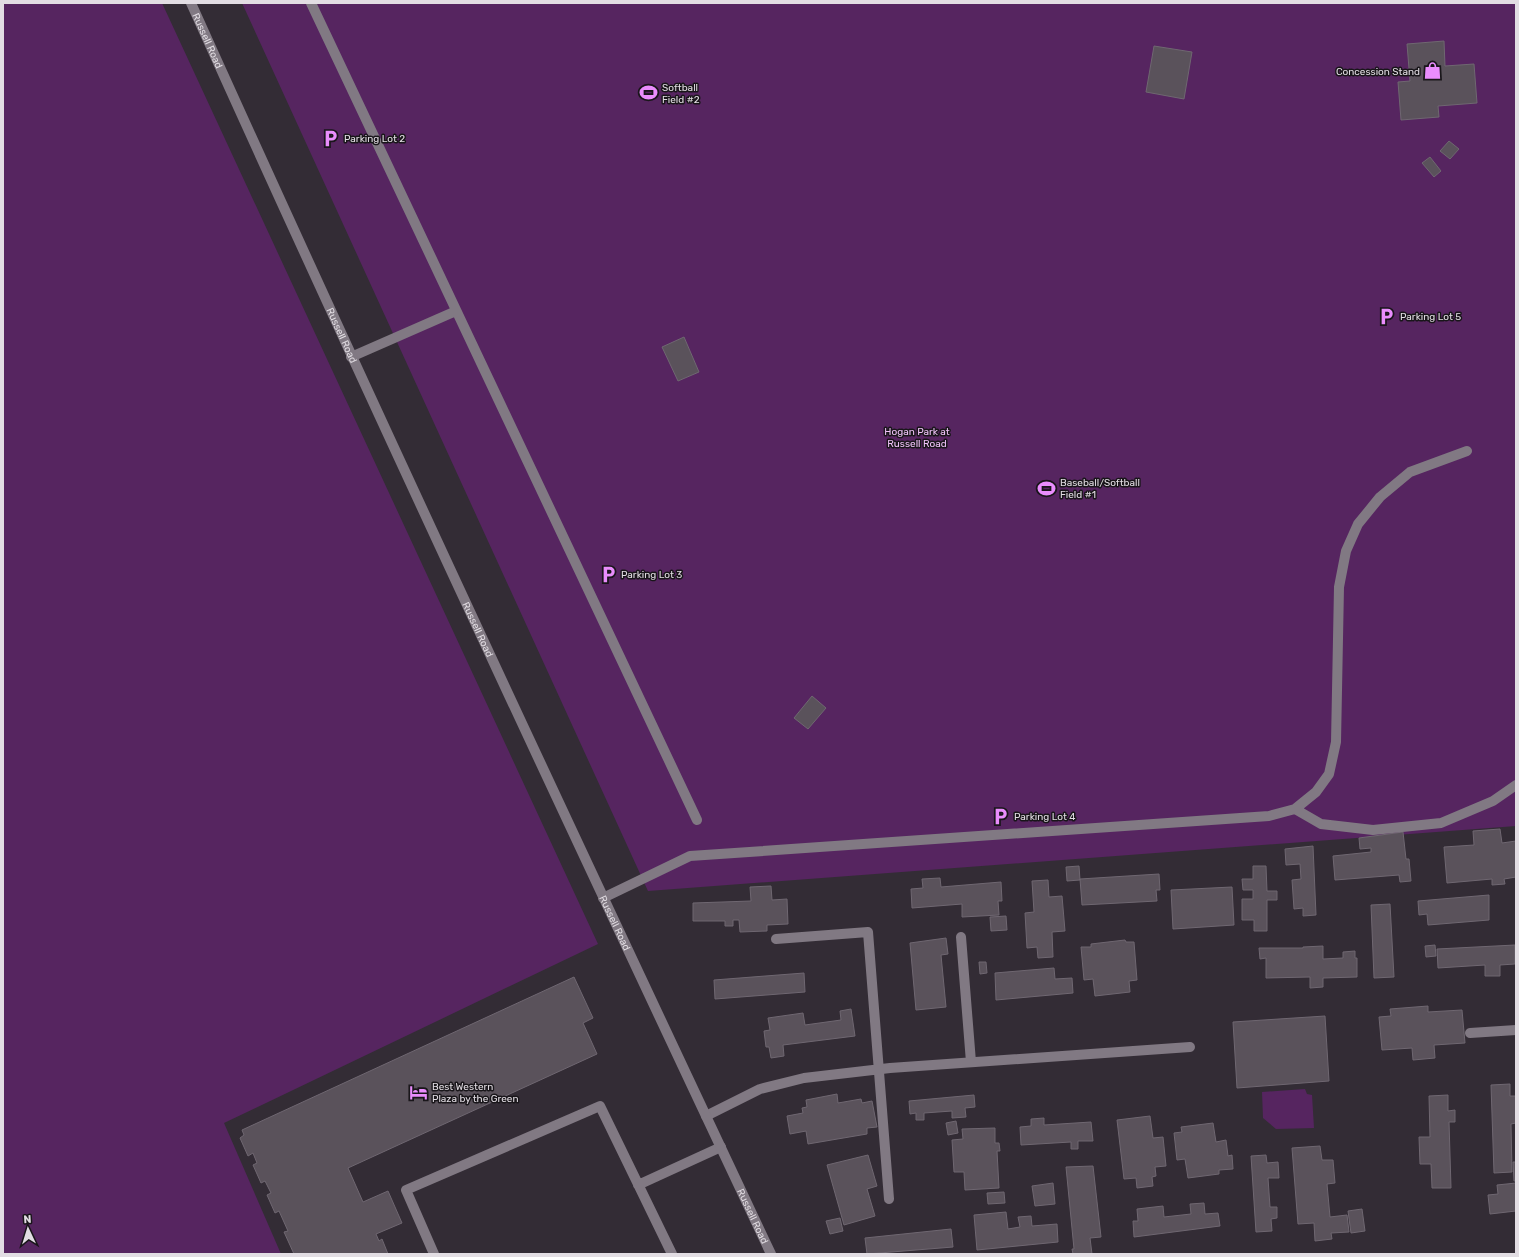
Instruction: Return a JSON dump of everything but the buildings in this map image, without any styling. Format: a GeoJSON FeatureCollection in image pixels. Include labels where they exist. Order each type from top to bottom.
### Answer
{"type":"FeatureCollection","features":[{"type":"Feature","properties":{"kind":"street","name":"Russell Road"},"geometry":{"type":"LineString","coordinates":[[191,3],[351,357],[771,1254]]}},
{"type":"Feature","properties":{"kind":"street"},"geometry":{"type":"LineString","coordinates":[[311,3],[697,820]]}},
{"type":"Feature","properties":{"kind":"street"},"geometry":{"type":"LineString","coordinates":[[351,357],[456,311]]}},
{"type":"Feature","properties":{"kind":"street"},"geometry":{"type":"LineString","coordinates":[[603,898],[690,856],[1269,816],[1295,808],[1316,792],[1329,774],[1336,742],[1337,620],[1339,587],[1346,551],[1358,524],[1380,497],[1410,472],[1467,451]]}},
{"type":"Feature","properties":{"kind":"street"},"geometry":{"type":"LineString","coordinates":[[1295,808],[1321,824],[1373,830],[1441,823],[1493,801],[1516,785]]}},
{"type":"Feature","properties":{"kind":"street"},"geometry":{"type":"LineString","coordinates":[[776,939],[868,932],[889,1199]]}},
{"type":"Feature","properties":{"kind":"street"},"geometry":{"type":"LineString","coordinates":[[961,937],[971,1062]]}},
{"type":"Feature","properties":{"kind":"street"},"geometry":{"type":"LineString","coordinates":[[1470,1033],[1516,1030]]}},
{"type":"Feature","properties":{"kind":"street"},"geometry":{"type":"LineString","coordinates":[[706,1116],[767,1088],[804,1078],[879,1069],[1190,1047]]}},
{"type":"Feature","properties":{"kind":"street"},"geometry":{"type":"LineString","coordinates":[[434,1254],[406,1190],[600,1106],[672,1254]]}},
{"type":"Feature","properties":{"kind":"street"},"geometry":{"type":"LineString","coordinates":[[638,1184],[721,1147]]}},
{"type":"Feature","properties":{"kind":"green space"},"geometry":{"type":"Polygon","coordinates":[[[3,3],[162,3],[598,944],[224,1123],[281,1254],[3,1254],[3,3]]]}},
{"type":"Feature","properties":{"kind":"green space","name":"Hogan Park at Russell Road"},"geometry":{"type":"Polygon","coordinates":[[[242,3],[1516,3],[1516,826],[648,891],[242,3]]]}},
{"type":"Feature","properties":{"kind":"green space"},"geometry":{"type":"Polygon","coordinates":[[[1305,1089],[1307,1094],[1312,1095],[1314,1128],[1276,1129],[1263,1118],[1262,1092],[1305,1089]]]}},
{"type":"Feature","properties":{"kind":"place","name":"Concession Stand"},"geometry":{"type":"Point","coordinates":[1433,71]}},
{"type":"Feature","properties":{"kind":"place","name":"Softball Field #2"},"geometry":{"type":"Point","coordinates":[649,93]}},
{"type":"Feature","properties":{"kind":"place","name":"Parking Lot 2"},"geometry":{"type":"Point","coordinates":[331,138]}},
{"type":"Feature","properties":{"kind":"place","name":"Parking Lot 5"},"geometry":{"type":"Point","coordinates":[1387,316]}},
{"type":"Feature","properties":{"kind":"place","name":"Baseball/Softball Field #1"},"geometry":{"type":"Point","coordinates":[1047,488]}},
{"type":"Feature","properties":{"kind":"place","name":"Parking Lot 3"},"geometry":{"type":"Point","coordinates":[608,574]}},
{"type":"Feature","properties":{"kind":"place","name":"Parking Lot 4"},"geometry":{"type":"Point","coordinates":[1001,816]}},
{"type":"Feature","properties":{"kind":"place","name":"Best Western Plaza by the Green"},"geometry":{"type":"Point","coordinates":[419,1092]}}]}
